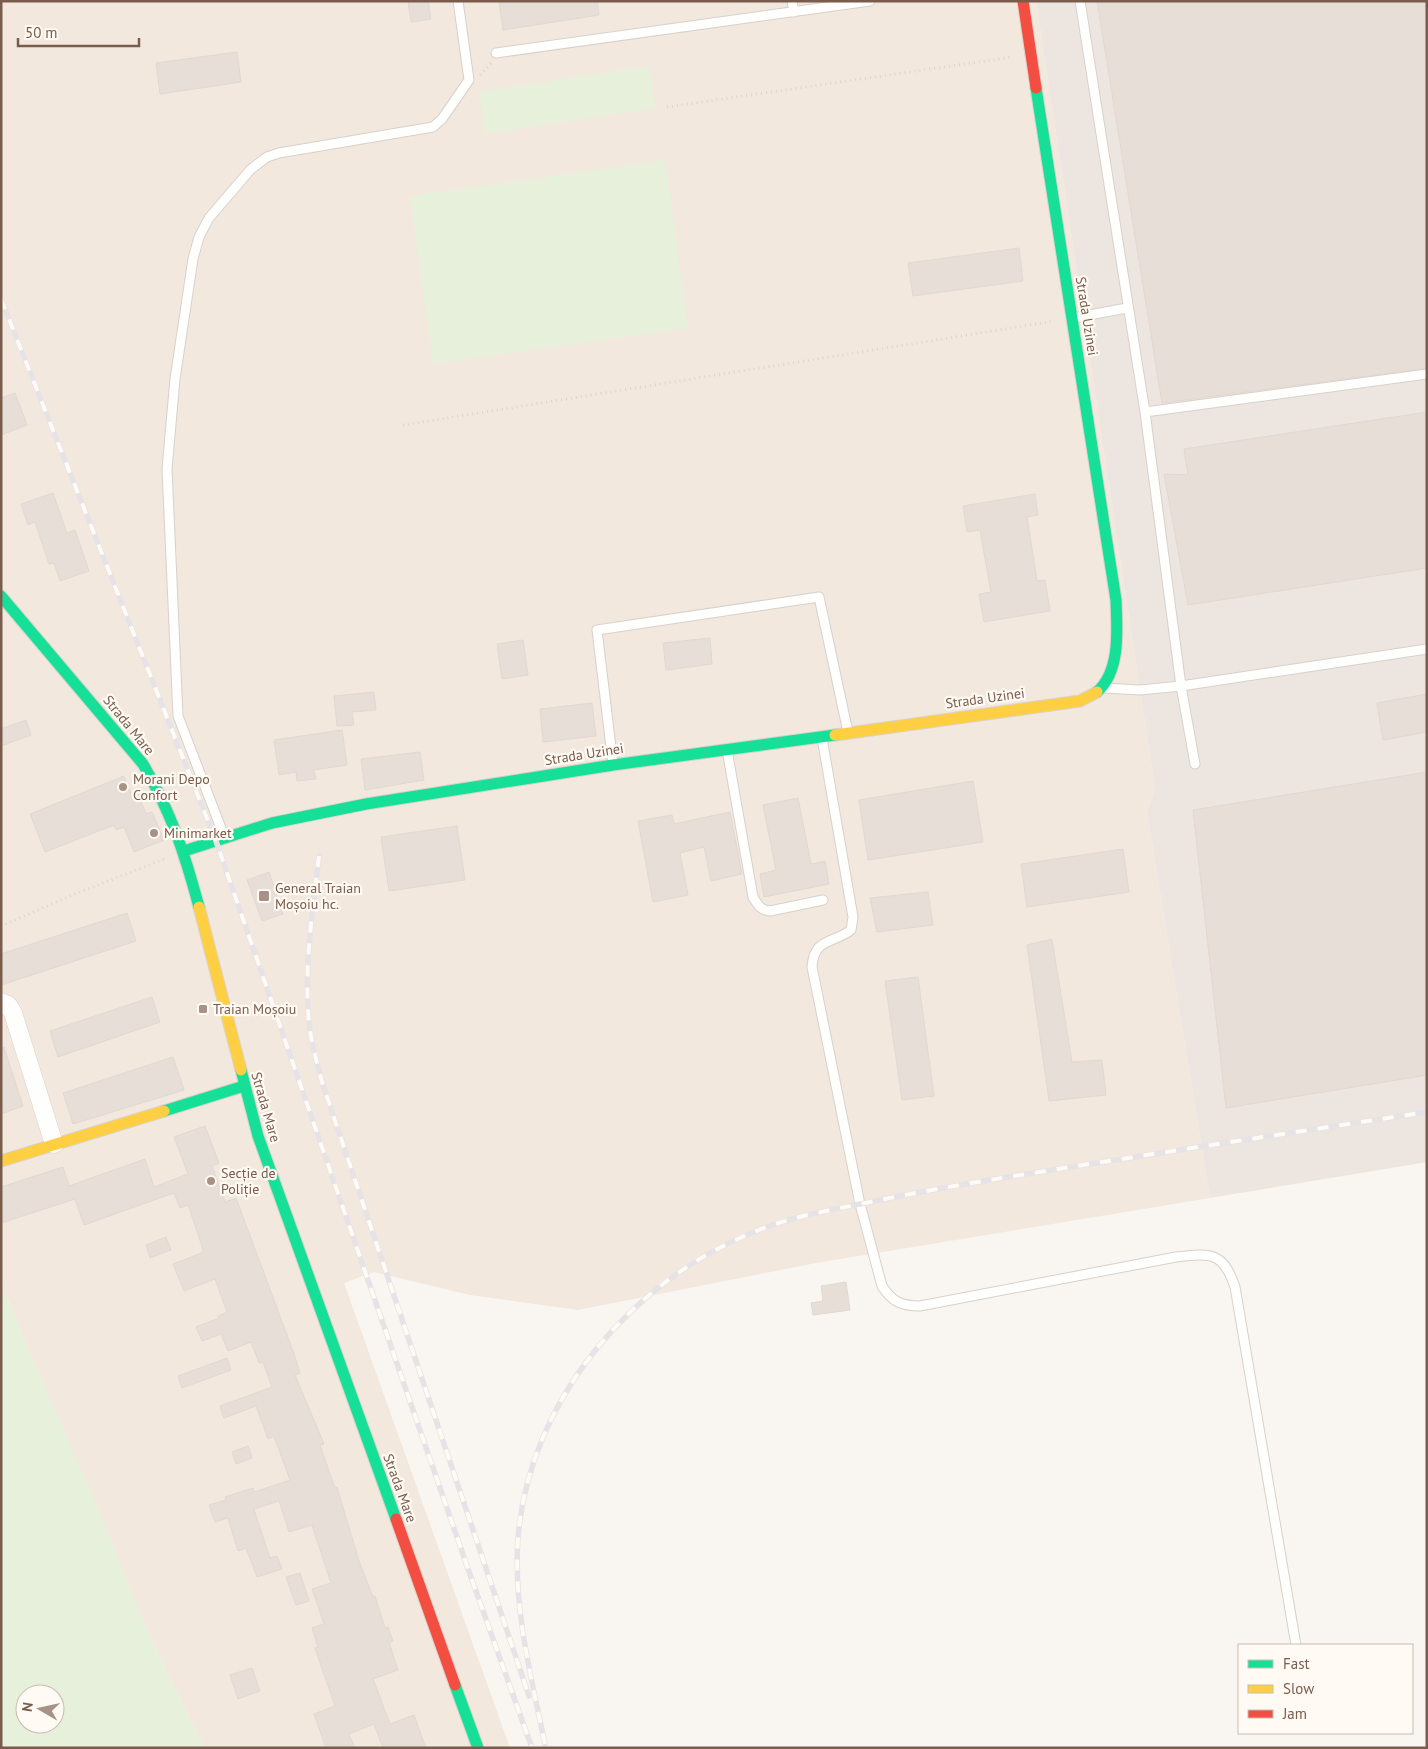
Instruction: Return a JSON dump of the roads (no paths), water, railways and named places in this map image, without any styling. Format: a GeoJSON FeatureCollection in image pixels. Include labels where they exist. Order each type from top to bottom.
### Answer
{"type":"FeatureCollection","features":[{"type":"Feature","properties":{"kind":"street","name":"Strada Uzinei"},"geometry":{"type":"LineString","coordinates":[[184,851],[272,824],[366,804],[613,765],[1080,701],[1102,688],[1114,664],[1117,633],[1116,600],[1023,1]]}},
{"type":"Feature","properties":{"kind":"street","name":"Strada Mare"},"geometry":{"type":"LineString","coordinates":[[1,596],[143,764],[158,790],[184,851],[244,1086],[277,1192],[478,1748]]}},
{"type":"Feature","properties":{"kind":"street"},"geometry":{"type":"LineString","coordinates":[[1,1002],[8,1005],[13,1013],[54,1144]]}},
{"type":"Feature","properties":{"kind":"street"},"geometry":{"type":"LineString","coordinates":[[1,1161],[244,1086]]}},
{"type":"Feature","properties":{"kind":"lane"},"geometry":{"type":"LineString","coordinates":[[225,838],[178,716],[168,479],[175,379],[193,259],[199,237],[208,218],[252,169],[267,157],[279,153],[433,127],[442,119],[469,80],[458,1]]}},
{"type":"Feature","properties":{"kind":"lane"},"geometry":{"type":"LineString","coordinates":[[792,1],[794,12]]}},
{"type":"Feature","properties":{"kind":"lane"},"geometry":{"type":"LineString","coordinates":[[496,53],[870,1]]}},
{"type":"Feature","properties":{"kind":"lane"},"geometry":{"type":"LineString","coordinates":[[1080,1],[1127,308],[1145,412],[1181,686],[1195,764]]}},
{"type":"Feature","properties":{"kind":"lane"},"geometry":{"type":"LineString","coordinates":[[1072,318],[1127,308]]}},
{"type":"Feature","properties":{"kind":"lane"},"geometry":{"type":"LineString","coordinates":[[1145,412],[1427,374]]}},
{"type":"Feature","properties":{"kind":"lane"},"geometry":{"type":"LineString","coordinates":[[613,765],[597,630],[819,597],[848,732]]}},
{"type":"Feature","properties":{"kind":"lane"},"geometry":{"type":"LineString","coordinates":[[1102,688],[1140,690],[1181,686],[1427,649]]}},
{"type":"Feature","properties":{"kind":"lane"},"geometry":{"type":"LineString","coordinates":[[822,736],[853,917],[851,930],[842,936],[821,944],[813,954],[812,966],[860,1204],[882,1286],[888,1296],[898,1304],[920,1306],[1176,1257],[1209,1256],[1221,1260],[1229,1269],[1235,1287],[1296,1644]]}},
{"type":"Feature","properties":{"kind":"lane"},"geometry":{"type":"LineString","coordinates":[[727,749],[753,897],[758,906],[762,910],[770,911],[823,900]]}},
{"type":"Feature","properties":{"kind":"railway"},"geometry":{"type":"LineString","coordinates":[[1,299],[216,841],[467,1566],[532,1748]]}},
{"type":"Feature","properties":{"kind":"railway"},"geometry":{"type":"LineString","coordinates":[[319,856],[310,933],[307,991],[311,1038],[315,1056],[322,1082],[529,1696]]}},
{"type":"Feature","properties":{"kind":"railway"},"geometry":{"type":"LineString","coordinates":[[545,1744],[524,1642],[518,1590],[518,1538],[526,1487],[543,1438],[566,1393],[595,1350],[630,1312],[670,1279],[713,1251],[759,1230],[784,1221],[822,1212],[903,1195],[990,1180],[1427,1112]]}},
{"type":"Feature","properties":{"kind":"place","name":"Morani Depo Confort"},"geometry":{"type":"Point","coordinates":[123,787]}},
{"type":"Feature","properties":{"kind":"place","name":"Minimarket"},"geometry":{"type":"Point","coordinates":[154,833]}},
{"type":"Feature","properties":{"kind":"place","name":"General Traian Moșoiu hc."},"geometry":{"type":"Point","coordinates":[264,896]}},
{"type":"Feature","properties":{"kind":"place","name":"Traian Moșoiu"},"geometry":{"type":"Point","coordinates":[203,1009]}},
{"type":"Feature","properties":{"kind":"place","name":"Secție de Poliție"},"geometry":{"type":"Point","coordinates":[211,1181]}}]}
